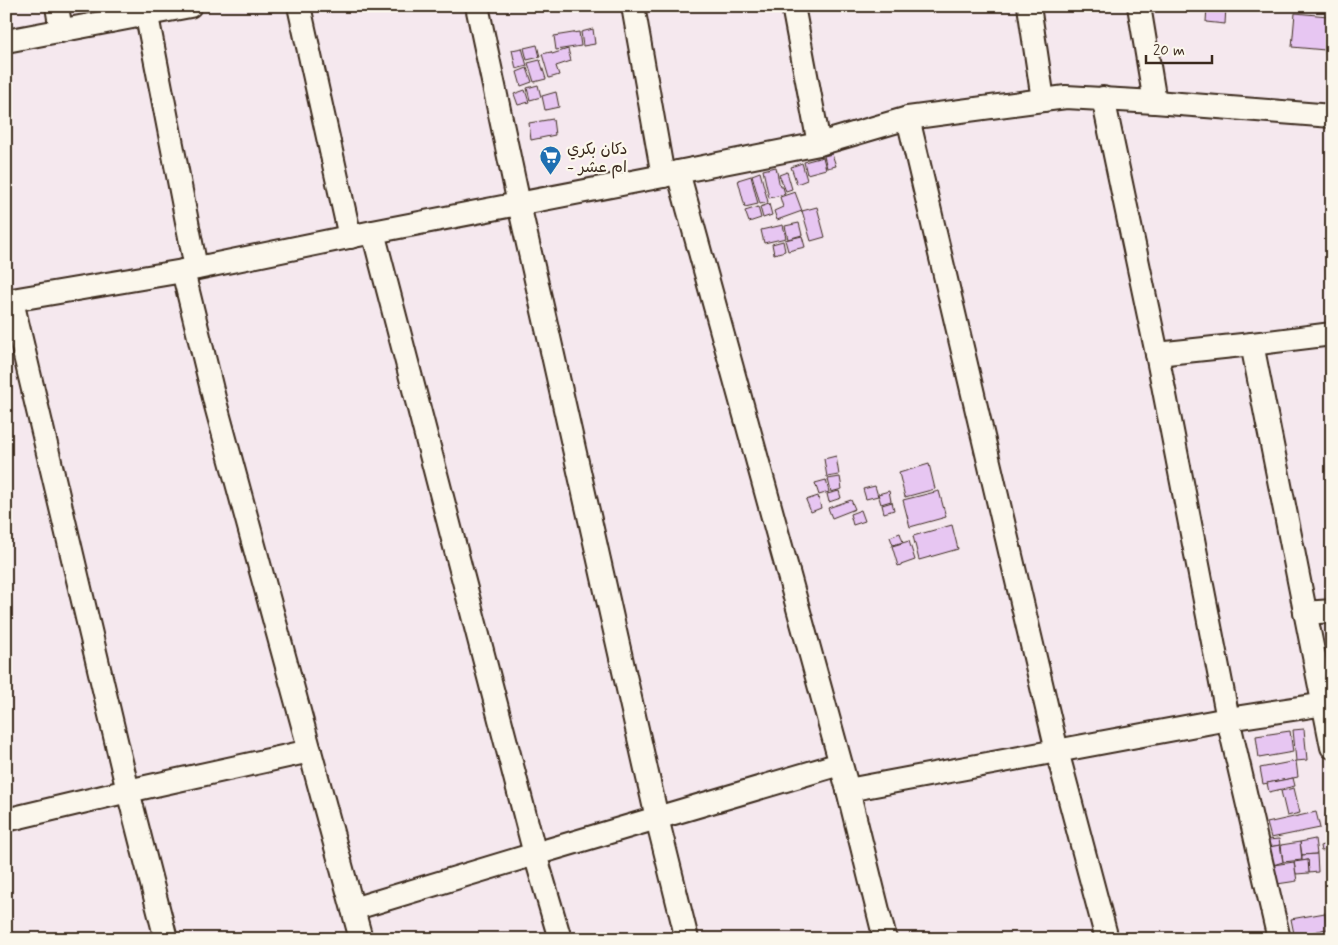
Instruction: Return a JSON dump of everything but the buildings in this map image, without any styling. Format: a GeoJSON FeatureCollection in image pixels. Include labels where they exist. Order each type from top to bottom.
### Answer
{"type":"FeatureCollection","features":[{"type":"Feature","properties":{"kind":"street"},"geometry":{"type":"LineString","coordinates":[[57,6],[61,31]]}},
{"type":"Feature","properties":{"kind":"street"},"geometry":{"type":"LineString","coordinates":[[6,41],[61,31],[146,10],[190,6]]}},
{"type":"Feature","properties":{"kind":"street"},"geometry":{"type":"LineString","coordinates":[[299,6],[350,237]]}},
{"type":"Feature","properties":{"kind":"street"},"geometry":{"type":"LineString","coordinates":[[477,6],[518,204],[657,818],[687,939]]}},
{"type":"Feature","properties":{"kind":"street"},"geometry":{"type":"LineString","coordinates":[[633,6],[671,174],[848,790],[885,939]]}},
{"type":"Feature","properties":{"kind":"street"},"geometry":{"type":"LineString","coordinates":[[793,6],[819,144]]}},
{"type":"Feature","properties":{"kind":"street"},"geometry":{"type":"LineString","coordinates":[[1029,6],[1042,100]]}},
{"type":"Feature","properties":{"kind":"street"},"geometry":{"type":"LineString","coordinates":[[1140,6],[1155,102]]}},
{"type":"Feature","properties":{"kind":"street"},"geometry":{"type":"LineString","coordinates":[[146,10],[190,269],[215,402],[361,939]]}},
{"type":"Feature","properties":{"kind":"street"},"geometry":{"type":"LineString","coordinates":[[166,939],[128,791],[9,301],[190,269],[819,144],[908,118],[1066,97],[1103,98],[1332,116]]}},
{"type":"Feature","properties":{"kind":"street"},"geometry":{"type":"LineString","coordinates":[[1103,98],[1157,354],[1228,719],[1279,939]]}},
{"type":"Feature","properties":{"kind":"street"},"geometry":{"type":"LineString","coordinates":[[908,118],[1057,750],[1107,939]]}},
{"type":"Feature","properties":{"kind":"street"},"geometry":{"type":"LineString","coordinates":[[373,232],[560,939]]}},
{"type":"Feature","properties":{"kind":"street"},"geometry":{"type":"LineString","coordinates":[[1157,354],[1332,334]]}},
{"type":"Feature","properties":{"kind":"street"},"geometry":{"type":"LineString","coordinates":[[1252,344],[1305,614],[1328,704],[1332,747]]}},
{"type":"Feature","properties":{"kind":"street"},"geometry":{"type":"LineString","coordinates":[[1305,614],[1332,611]]}},
{"type":"Feature","properties":{"kind":"street"},"geometry":{"type":"LineString","coordinates":[[848,790],[1228,719],[1328,704]]}},
{"type":"Feature","properties":{"kind":"street"},"geometry":{"type":"LineString","coordinates":[[6,820],[310,751]]}},
{"type":"Feature","properties":{"kind":"street"},"geometry":{"type":"LineString","coordinates":[[353,909],[840,764]]}},
{"type":"Feature","properties":{"kind":"place","name":"دكان بكري - ام عشر"},"geometry":{"type":"Point","coordinates":[551,176]}}]}
